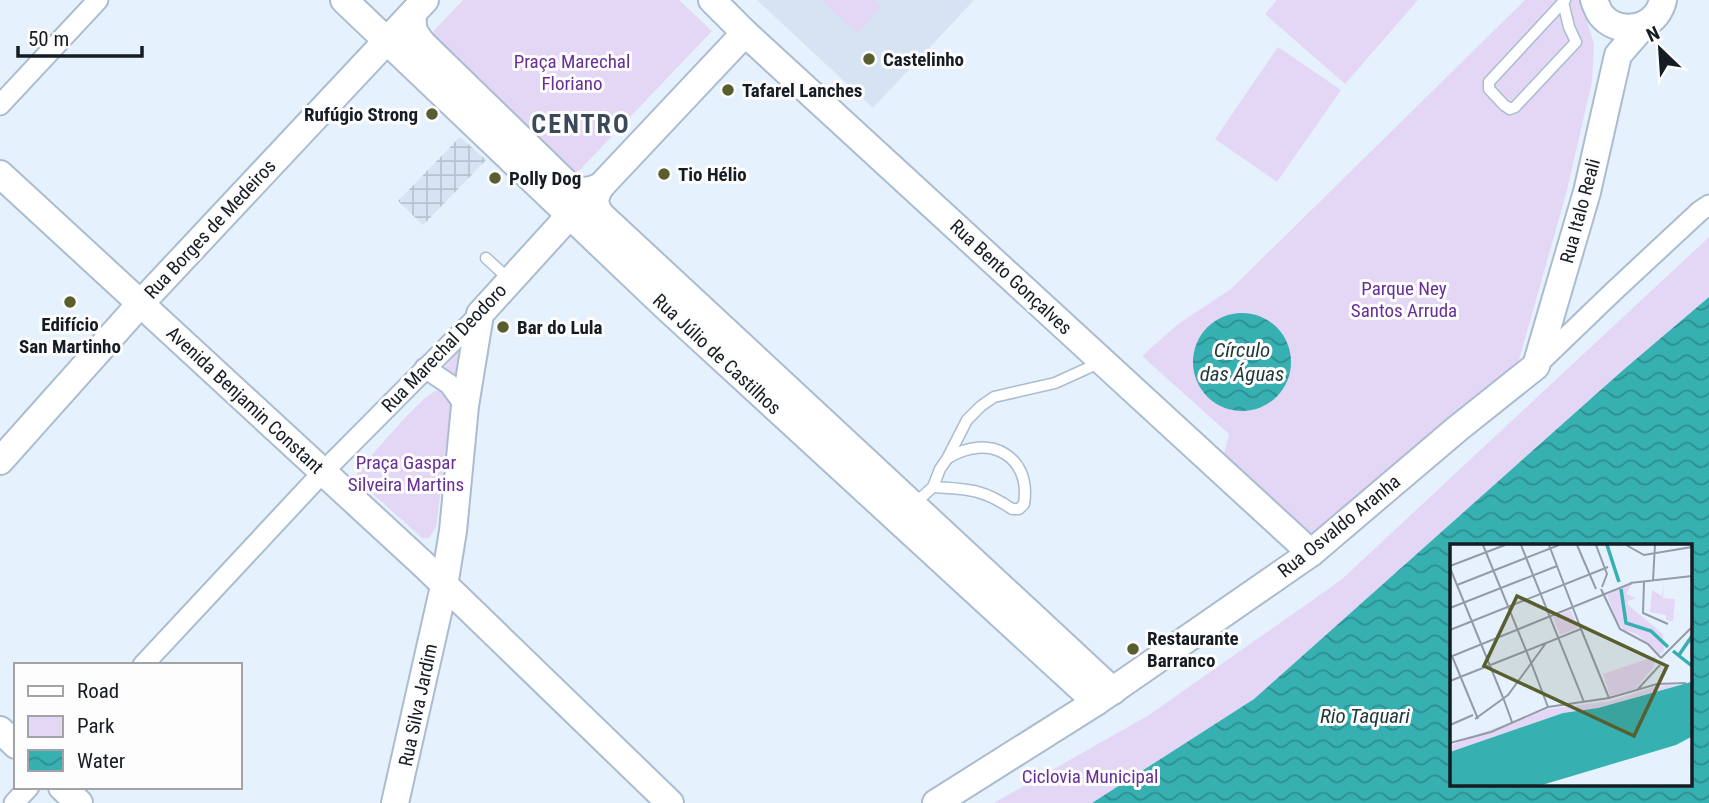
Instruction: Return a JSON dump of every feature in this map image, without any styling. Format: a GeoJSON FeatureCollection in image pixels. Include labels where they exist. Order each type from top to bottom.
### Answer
{"type":"FeatureCollection","features":[{"type":"Feature","properties":{"kind":"street"},"geometry":{"type":"LineString","coordinates":[[0,105],[98,0]]}},
{"type":"Feature","properties":{"kind":"street","name":"Rua Júlio de Castilhos"},"geometry":{"type":"LineString","coordinates":[[344,0],[570,215],[673,297],[1105,696]]}},
{"type":"Feature","properties":{"kind":"street","name":"Rua Bento Gonçalves"},"geometry":{"type":"LineString","coordinates":[[712,0],[1311,553]]}},
{"type":"Feature","properties":{"kind":"street","name":"Rua Italo Reali"},"geometry":{"type":"LineString","coordinates":[[1536,366],[1587,192],[1618,55],[1656,15],[1663,0]]}},
{"type":"Feature","properties":{"kind":"street"},"geometry":{"type":"LineString","coordinates":[[419,6],[412,26],[423,44],[568,185],[584,192],[601,186]]}},
{"type":"Feature","properties":{"kind":"street","name":"Rua Borges de Medeiros"},"geometry":{"type":"LineString","coordinates":[[0,461],[141,303],[419,6]]}},
{"type":"Feature","properties":{"kind":"street"},"geometry":{"type":"LineString","coordinates":[[1597,7],[1609,22],[1620,27],[1644,25]]}},
{"type":"Feature","properties":{"kind":"street"},"geometry":{"type":"LineString","coordinates":[[1597,7],[1618,55]]}},
{"type":"Feature","properties":{"kind":"street","name":"Rua Marechal Deodoro"},"geometry":{"type":"LineString","coordinates":[[145,663],[323,472],[480,314],[570,215],[601,186],[746,33]]}},
{"type":"Feature","properties":{"kind":"street","name":"Avenida Benjamin Constant"},"geometry":{"type":"LineString","coordinates":[[0,174],[424,565]]}},
{"type":"Feature","properties":{"kind":"street","name":"Rua Júlio de Castilhos"},"geometry":{"type":"LineString","coordinates":[[601,186],[596,194],[597,210],[673,297]]}},
{"type":"Feature","properties":{"kind":"street","name":"Rua Osvaldo Aranha"},"geometry":{"type":"LineString","coordinates":[[936,803],[1105,696],[1311,553],[1536,366],[1709,205]]}},
{"type":"Feature","properties":{"kind":"street","name":"Rua Silva Jardim"},"geometry":{"type":"LineString","coordinates":[[395,803],[453,531],[465,406],[480,314]]}},
{"type":"Feature","properties":{"kind":"street"},"geometry":{"type":"LineString","coordinates":[[425,368],[449,384],[465,406]]}},
{"type":"Feature","properties":{"kind":"street","name":"Rua Silva Jardim"},"geometry":{"type":"LineString","coordinates":[[424,565],[434,559],[453,531]]}},
{"type":"Feature","properties":{"kind":"street"},"geometry":{"type":"LineString","coordinates":[[424,565],[441,596],[670,803]]}},
{"type":"Feature","properties":{"kind":"street"},"geometry":{"type":"LineString","coordinates":[[0,730],[14,743]]}},
{"type":"Feature","properties":{"kind":"street"},"geometry":{"type":"LineString","coordinates":[[14,803],[27,789]]}},
{"type":"Feature","properties":{"kind":"street"},"geometry":{"type":"LineString","coordinates":[[64,789],[79,803]]}},
{"type":"Feature","properties":{"kind":"lane"},"geometry":{"type":"LineString","coordinates":[[1564,1],[1569,27],[1576,43],[1515,107],[1510,109],[1489,89],[1489,82],[1564,1]]}},
{"type":"Feature","properties":{"kind":"lane"},"geometry":{"type":"LineString","coordinates":[[486,258],[510,281]]}},
{"type":"Feature","properties":{"kind":"lane"},"geometry":{"type":"LineString","coordinates":[[906,513],[933,487],[967,420],[987,401],[1055,383],[1102,360]]}},
{"type":"Feature","properties":{"kind":"lane"},"geometry":{"type":"LineString","coordinates":[[933,487],[973,489],[995,497],[1012,509],[1019,509],[1024,505],[1024,478],[1009,456],[1000,450],[973,448],[947,459]]}},
{"type":"Feature","properties":{"kind":"shaded area","name":"Castelinho"},"geometry":{"type":"Polygon","coordinates":[[[757,0],[974,0],[873,108],[757,0]]]}},
{"type":"Feature","properties":{"kind":"shaded area"},"geometry":{"type":"Polygon","coordinates":[[[460,137],[486,160],[423,225],[398,201],[460,137]]]}},
{"type":"Feature","properties":{"kind":"green space","name":"Praça Marechal Floriano"},"geometry":{"type":"Polygon","coordinates":[[[463,0],[679,0],[712,31],[575,175],[428,37],[463,0]]]}},
{"type":"Feature","properties":{"kind":"green space"},"geometry":{"type":"Polygon","coordinates":[[[821,0],[873,0],[881,7],[857,33],[821,0]]]}},
{"type":"Feature","properties":{"kind":"green space"},"geometry":{"type":"Polygon","coordinates":[[[1277,0],[1418,0],[1345,84],[1265,14],[1277,0]]]}},
{"type":"Feature","properties":{"kind":"green space","name":"Parque Ney Santos Arruda"},"geometry":{"type":"Polygon","coordinates":[[[1525,0],[1580,0],[1594,44],[1592,82],[1567,190],[1519,360],[1503,383],[1313,536],[1224,454],[1229,434],[1142,356],[1178,324],[1231,289],[1525,0]]]}},
{"type":"Feature","properties":{"kind":"green space"},"geometry":{"type":"Polygon","coordinates":[[[1278,47],[1341,90],[1277,182],[1215,139],[1278,47]]]}},
{"type":"Feature","properties":{"kind":"green space","name":"Ciclovia Municipal"},"geometry":{"type":"Polygon","coordinates":[[[1709,237],[1709,297],[1622,371],[1254,699],[1092,803],[994,803],[1149,715],[1341,580],[1709,237]]]}},
{"type":"Feature","properties":{"kind":"green space"},"geometry":{"type":"Polygon","coordinates":[[[460,350],[456,376],[442,370],[460,350]]]}},
{"type":"Feature","properties":{"kind":"green space","name":"Praça Gaspar Silveira Martins"},"geometry":{"type":"Polygon","coordinates":[[[436,391],[449,395],[452,406],[436,527],[429,538],[422,538],[360,482],[357,475],[408,415],[436,391]]]}},
{"type":"Feature","properties":{"kind":"water","name":"Rio Taquari"},"geometry":{"type":"Polygon","coordinates":[[[1709,297],[1709,803],[1092,803],[1254,699],[1622,371],[1709,297]]]}},
{"type":"Feature","properties":{"kind":"water","name":"Círculo das Águas"},"geometry":{"type":"Polygon","coordinates":[[[1242,313],[1261,316],[1277,327],[1288,343],[1291,362],[1288,381],[1277,397],[1261,408],[1242,411],[1223,408],[1207,397],[1196,381],[1193,362],[1196,343],[1207,327],[1223,316],[1242,313]]]}},
{"type":"Feature","properties":{"kind":"place","name":"Castelinho"},"geometry":{"type":"Point","coordinates":[869,59]}},
{"type":"Feature","properties":{"kind":"place","name":"Tafarel Lanches"},"geometry":{"type":"Point","coordinates":[728,90]}},
{"type":"Feature","properties":{"kind":"place","name":"Rufúgio Strong"},"geometry":{"type":"Point","coordinates":[432,114]}},
{"type":"Feature","properties":{"kind":"place","name":"Tio Hélio"},"geometry":{"type":"Point","coordinates":[664,174]}},
{"type":"Feature","properties":{"kind":"place","name":"Polly Dog"},"geometry":{"type":"Point","coordinates":[495,178]}},
{"type":"Feature","properties":{"kind":"place","name":"Edifício San Martinho"},"geometry":{"type":"Point","coordinates":[70,302]}},
{"type":"Feature","properties":{"kind":"place","name":"Bar do Lula"},"geometry":{"type":"Point","coordinates":[503,327]}},
{"type":"Feature","properties":{"kind":"place","name":"Restaurante Barranco"},"geometry":{"type":"Point","coordinates":[1133,649]}},
{"type":"Feature","properties":{"kind":"district","name":"CENTRO"},"geometry":{"type":"Point","coordinates":[581,124]}}]}
